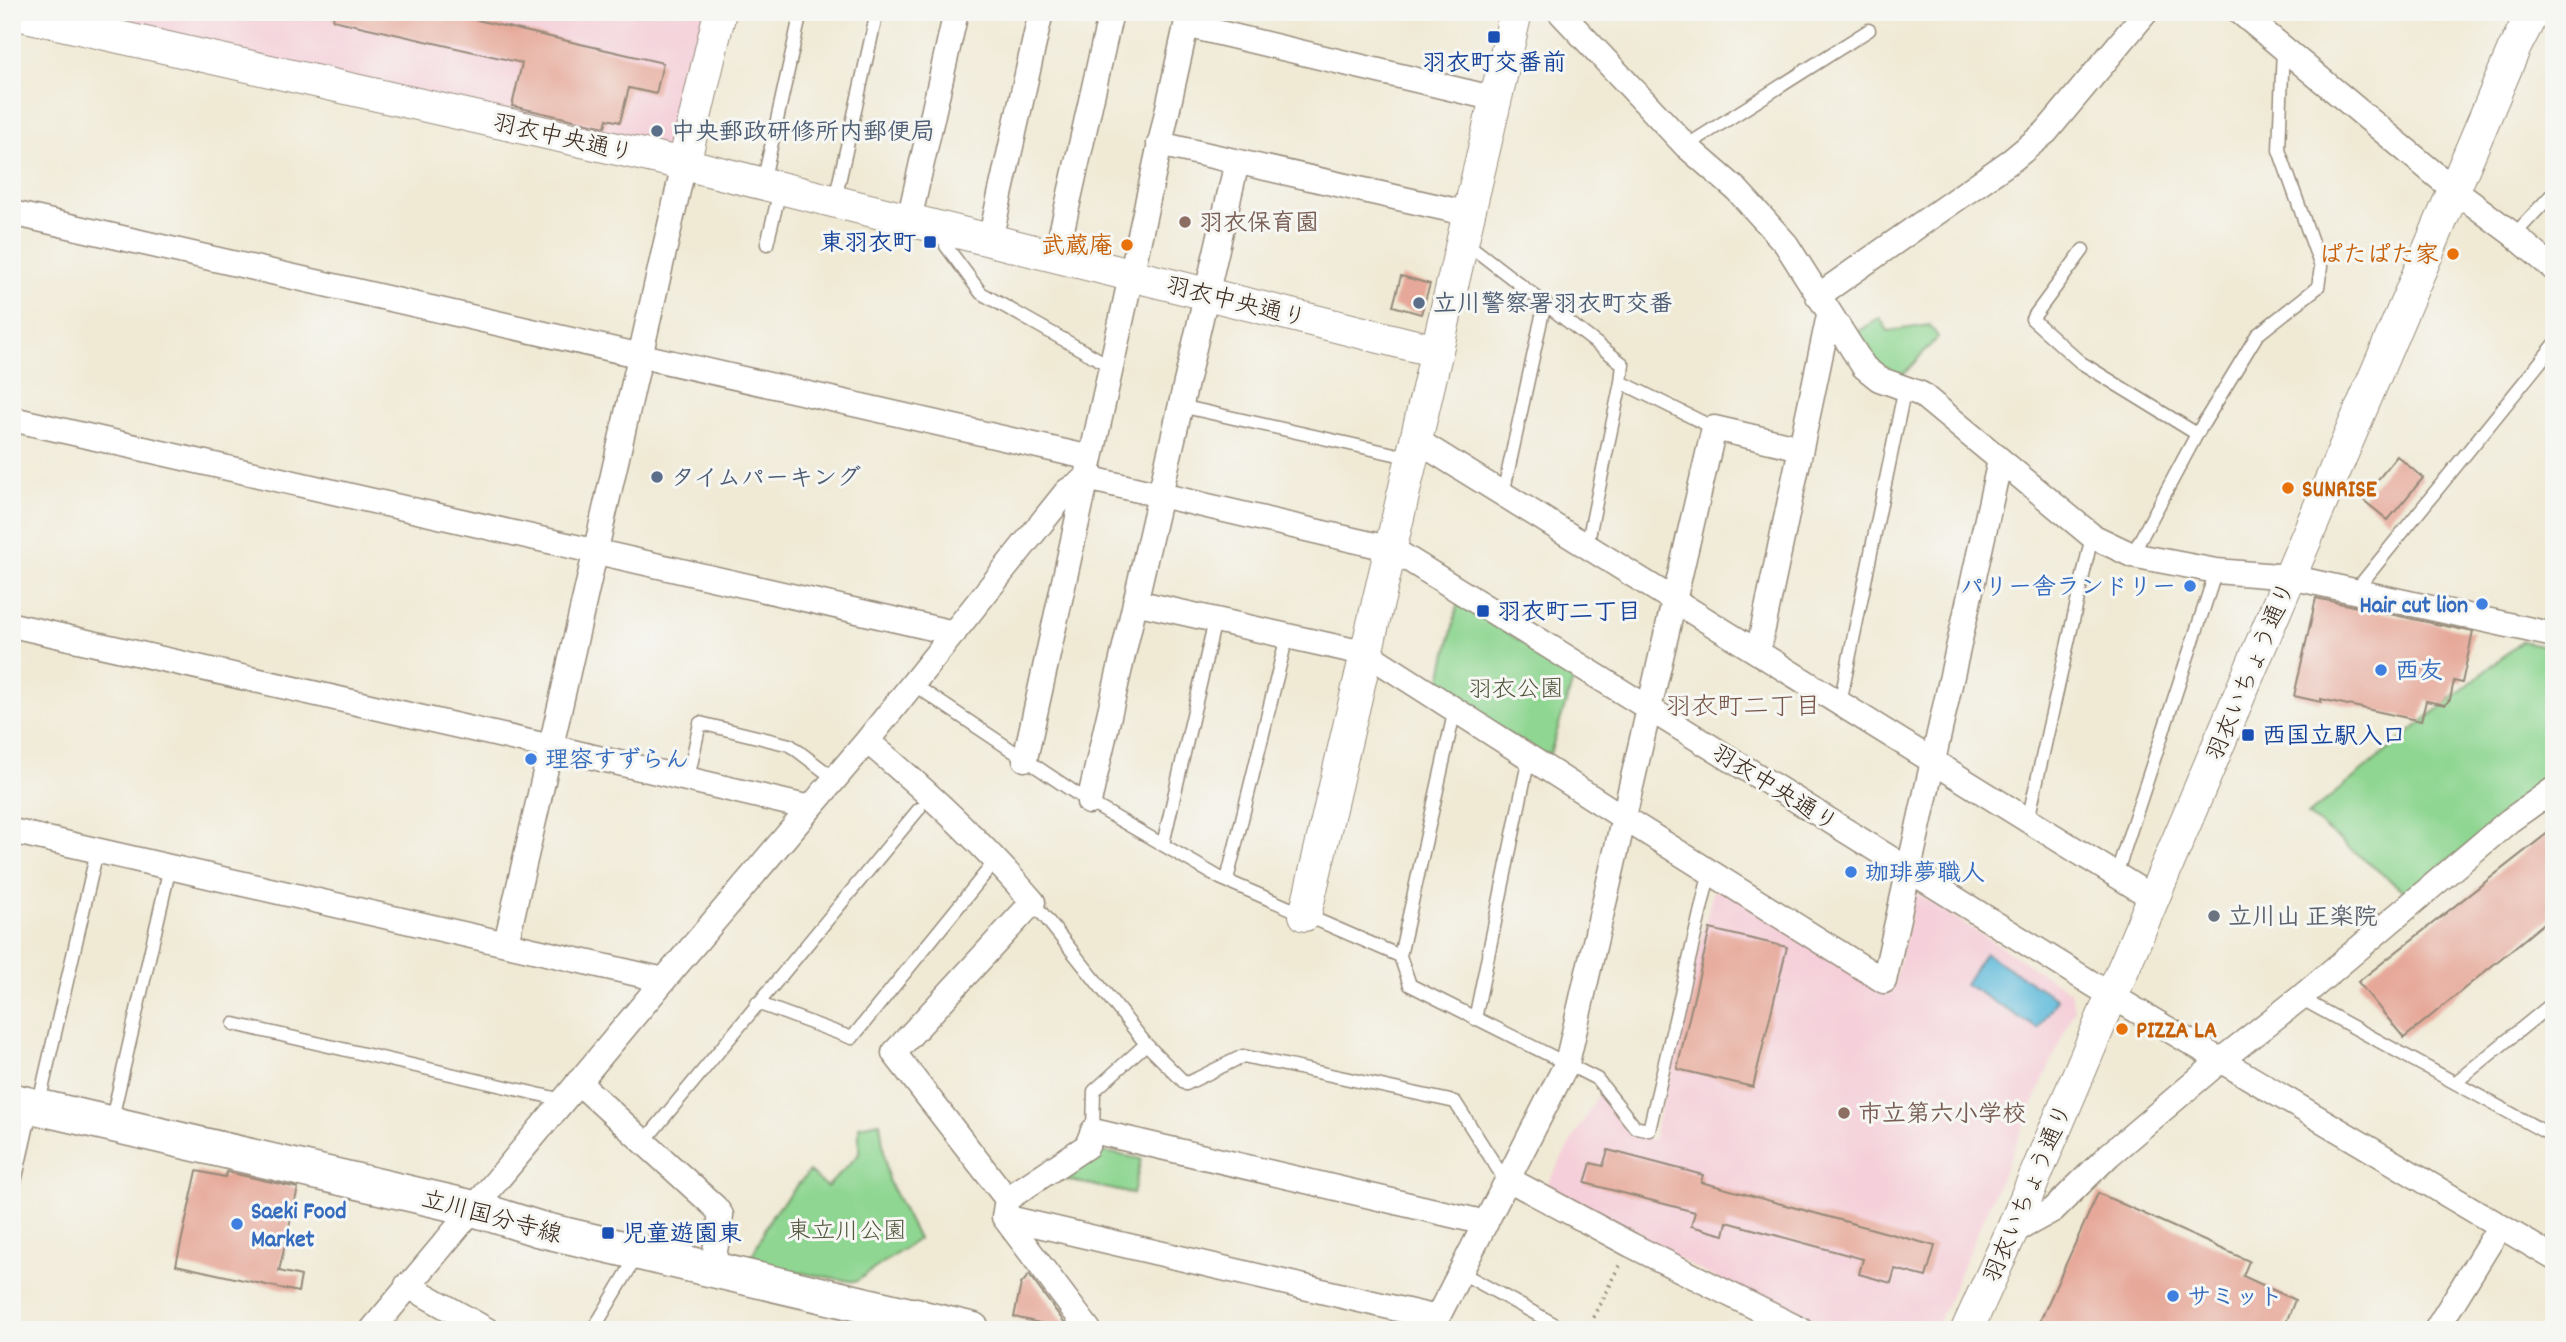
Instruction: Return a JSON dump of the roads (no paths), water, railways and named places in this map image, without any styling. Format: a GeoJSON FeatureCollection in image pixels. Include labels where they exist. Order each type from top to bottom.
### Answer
{"type":"FeatureCollection","features":[{"type":"Feature","properties":{"kind":"main road","name":"立川国分寺線"},"geometry":{"type":"LineString","coordinates":[[28,1104],[472,1208],[539,1229],[712,1269],[915,1323],[972,1330]]}},
{"type":"Feature","properties":{"kind":"street"},"geometry":{"type":"LineString","coordinates":[[506,943],[720,12]]}},
{"type":"Feature","properties":{"kind":"street"},"geometry":{"type":"LineString","coordinates":[[909,220],[956,12]]}},
{"type":"Feature","properties":{"kind":"street"},"geometry":{"type":"LineString","coordinates":[[990,240],[1041,12]]}},
{"type":"Feature","properties":{"kind":"street"},"geometry":{"type":"LineString","coordinates":[[1056,256],[1111,12]]}},
{"type":"Feature","properties":{"kind":"street"},"geometry":{"type":"LineString","coordinates":[[1305,915],[1517,12]]}},
{"type":"Feature","properties":{"kind":"street"},"geometry":{"type":"LineString","coordinates":[[1758,652],[1801,449],[1824,305],[2046,132],[2146,12]]}},
{"type":"Feature","properties":{"kind":"street"},"geometry":{"type":"LineString","coordinates":[[2240,12],[2454,190],[2514,234],[2554,269]]}},
{"type":"Feature","properties":{"kind":"street","name":"羽衣いちょう通り"},"geometry":{"type":"LineString","coordinates":[[1967,1330],[2011,1233],[2514,49],[2533,12]]}},
{"type":"Feature","properties":{"kind":"street","name":"羽衣中央通り"},"geometry":{"type":"LineString","coordinates":[[12,13],[684,164],[1436,351]]}},
{"type":"Feature","properties":{"kind":"street"},"geometry":{"type":"LineString","coordinates":[[1569,15],[1686,146],[1737,190],[1786,244],[1864,367],[1879,379],[1921,394],[2092,536],[2132,555],[2216,571],[2290,577],[2554,635]]}},
{"type":"Feature","properties":{"kind":"street"},"geometry":{"type":"LineString","coordinates":[[1024,759],[1187,18],[1496,99]]}},
{"type":"Feature","properties":{"kind":"street"},"geometry":{"type":"LineString","coordinates":[[1158,144],[1237,162],[1467,228]]}},
{"type":"Feature","properties":{"kind":"street"},"geometry":{"type":"LineString","coordinates":[[1090,802],[1237,162]]}},
{"type":"Feature","properties":{"kind":"street","name":"羽衣中央通り"},"geometry":{"type":"LineString","coordinates":[[12,213],[640,356],[1089,468],[1160,495],[1392,549],[2112,996],[2554,1258]]}},
{"type":"Feature","properties":{"kind":"street"},"geometry":{"type":"LineString","coordinates":[[12,419],[954,633]]}},
{"type":"Feature","properties":{"kind":"street"},"geometry":{"type":"LineString","coordinates":[[1005,1208],[1434,1324],[1567,1063],[1714,428],[1801,449]]}},
{"type":"Feature","properties":{"kind":"street"},"geometry":{"type":"LineString","coordinates":[[1414,449],[1503,494],[2153,898]]}},
{"type":"Feature","properties":{"kind":"street"},"geometry":{"type":"LineString","coordinates":[[1135,602],[1368,654],[1884,981],[2000,460]]}},
{"type":"Feature","properties":{"kind":"street"},"geometry":{"type":"LineString","coordinates":[[372,1330],[407,1285],[867,741],[1067,491],[1089,468]]}},
{"type":"Feature","properties":{"kind":"street"},"geometry":{"type":"LineString","coordinates":[[12,625],[810,808]]}},
{"type":"Feature","properties":{"kind":"street"},"geometry":{"type":"LineString","coordinates":[[867,741],[931,795],[996,859],[1032,902],[894,1053],[1088,1330]]}},
{"type":"Feature","properties":{"kind":"street"},"geometry":{"type":"LineString","coordinates":[[2011,1233],[2053,1210],[2109,1155],[2221,1060],[2300,998],[2509,821],[2554,789]]}},
{"type":"Feature","properties":{"kind":"street"},"geometry":{"type":"LineString","coordinates":[[12,831],[664,980]]}},
{"type":"Feature","properties":{"kind":"street"},"geometry":{"type":"LineString","coordinates":[[571,1091],[643,1143],[715,1207],[721,1215],[712,1269]]}},
{"type":"Feature","properties":{"kind":"street"},"geometry":{"type":"LineString","coordinates":[[1005,1208],[1087,1146],[1093,1131],[1486,1223]]}},
{"type":"Feature","properties":{"kind":"street"},"geometry":{"type":"LineString","coordinates":[[1508,1179],[1631,1245],[1801,1330]]}},
{"type":"Feature","properties":{"kind":"street"},"geometry":{"type":"LineString","coordinates":[[2436,1330],[2500,1226]]}},
{"type":"Feature","properties":{"kind":"street"},"geometry":{"type":"LineString","coordinates":[[407,1285],[487,1330]]}},
{"type":"Feature","properties":{"kind":"lane"},"geometry":{"type":"LineString","coordinates":[[767,244],[772,186],[801,12]]}},
{"type":"Feature","properties":{"kind":"lane"},"geometry":{"type":"LineString","coordinates":[[834,201],[877,12]]}},
{"type":"Feature","properties":{"kind":"lane"},"geometry":{"type":"LineString","coordinates":[[1686,146],[1869,30]]}},
{"type":"Feature","properties":{"kind":"lane"},"geometry":{"type":"LineString","coordinates":[[2132,555],[2197,434],[2257,335],[2318,287],[2321,267],[2279,150],[2283,47]]}},
{"type":"Feature","properties":{"kind":"lane"},"geometry":{"type":"LineString","coordinates":[[2514,234],[2554,192]]}},
{"type":"Feature","properties":{"kind":"lane"},"geometry":{"type":"LineString","coordinates":[[1467,228],[1545,302],[1623,364],[1587,546]]}},
{"type":"Feature","properties":{"kind":"lane"},"geometry":{"type":"LineString","coordinates":[[950,230],[946,246],[981,293],[1112,367]]}},
{"type":"Feature","properties":{"kind":"lane"},"geometry":{"type":"LineString","coordinates":[[2083,250],[2032,319],[2080,362],[2197,434]]}},
{"type":"Feature","properties":{"kind":"lane"},"geometry":{"type":"LineString","coordinates":[[1503,494],[1545,302]]}},
{"type":"Feature","properties":{"kind":"lane"},"geometry":{"type":"LineString","coordinates":[[2355,591],[2554,345]]}},
{"type":"Feature","properties":{"kind":"lane"},"geometry":{"type":"LineString","coordinates":[[1621,382],[1714,428]]}},
{"type":"Feature","properties":{"kind":"lane"},"geometry":{"type":"LineString","coordinates":[[1840,703],[1905,387]]}},
{"type":"Feature","properties":{"kind":"lane"},"geometry":{"type":"LineString","coordinates":[[1181,406],[1414,449]]}},
{"type":"Feature","properties":{"kind":"lane"},"geometry":{"type":"LineString","coordinates":[[2028,820],[2092,536]]}},
{"type":"Feature","properties":{"kind":"lane"},"geometry":{"type":"LineString","coordinates":[[2116,875],[2216,571]]}},
{"type":"Feature","properties":{"kind":"lane"},"geometry":{"type":"LineString","coordinates":[[1163,844],[1215,620]]}},
{"type":"Feature","properties":{"kind":"lane"},"geometry":{"type":"LineString","coordinates":[[1227,880],[1287,636]]}},
{"type":"Feature","properties":{"kind":"lane"},"geometry":{"type":"LineString","coordinates":[[913,684],[1090,802],[1227,880],[1400,956]]}},
{"type":"Feature","properties":{"kind":"lane"},"geometry":{"type":"LineString","coordinates":[[1455,709],[1400,956],[1410,985],[1597,1079],[1635,1126],[1649,1130],[1710,871]]}},
{"type":"Feature","properties":{"kind":"lane"},"geometry":{"type":"LineString","coordinates":[[688,779],[700,723],[790,745],[835,779]]}},
{"type":"Feature","properties":{"kind":"lane"},"geometry":{"type":"LineString","coordinates":[[1475,1018],[1529,757]]}},
{"type":"Feature","properties":{"kind":"lane"},"geometry":{"type":"LineString","coordinates":[[643,1143],[919,809]]}},
{"type":"Feature","properties":{"kind":"lane"},"geometry":{"type":"LineString","coordinates":[[12,1195],[28,1104],[97,851]]}},
{"type":"Feature","properties":{"kind":"lane"},"geometry":{"type":"LineString","coordinates":[[110,1124],[170,867]]}},
{"type":"Feature","properties":{"kind":"lane"},"geometry":{"type":"LineString","coordinates":[[757,1003],[852,1038],[988,870]]}},
{"type":"Feature","properties":{"kind":"lane"},"geometry":{"type":"LineString","coordinates":[[1032,902],[1146,1044],[1186,1084],[1243,1056],[1455,1102],[1501,1174],[1508,1179]]}},
{"type":"Feature","properties":{"kind":"lane"},"geometry":{"type":"LineString","coordinates":[[2300,998],[2554,1137]]}},
{"type":"Feature","properties":{"kind":"lane"},"geometry":{"type":"LineString","coordinates":[[2456,1082],[2554,1002]]}},
{"type":"Feature","properties":{"kind":"lane"},"geometry":{"type":"LineString","coordinates":[[234,1024],[571,1091]]}},
{"type":"Feature","properties":{"kind":"lane"},"geometry":{"type":"LineString","coordinates":[[1093,1131],[1094,1091],[1146,1044]]}},
{"type":"Feature","properties":{"kind":"lane"},"geometry":{"type":"LineString","coordinates":[[593,1330],[639,1253]]}},
{"type":"Feature","properties":{"kind":"lane"},"geometry":{"type":"LineString","coordinates":[[1461,1272],[1565,1330]]}},
{"type":"Feature","properties":{"kind":"water"},"geometry":{"type":"Polygon","coordinates":[[[1985,953],[2057,999],[2038,1029],[1965,984],[1985,953]]]}},
{"type":"Feature","properties":{"kind":"place","name":"羽衣町交番前"},"geometry":{"type":"Point","coordinates":[1494,37]}},
{"type":"Feature","properties":{"kind":"place","name":"中央郵政研修所内郵便局"},"geometry":{"type":"Point","coordinates":[657,131]}},
{"type":"Feature","properties":{"kind":"place","name":"羽衣保育園"},"geometry":{"type":"Point","coordinates":[1185,222]}},
{"type":"Feature","properties":{"kind":"place","name":"東羽衣町"},"geometry":{"type":"Point","coordinates":[930,242]}},
{"type":"Feature","properties":{"kind":"place","name":"武蔵庵"},"geometry":{"type":"Point","coordinates":[1127,245]}},
{"type":"Feature","properties":{"kind":"place","name":"ぱたぱた家"},"geometry":{"type":"Point","coordinates":[2453,254]}},
{"type":"Feature","properties":{"kind":"place","name":"立川警察署羽衣町交番"},"geometry":{"type":"Point","coordinates":[1419,303]}},
{"type":"Feature","properties":{"kind":"place","name":"タイムパーキング"},"geometry":{"type":"Point","coordinates":[657,477]}},
{"type":"Feature","properties":{"kind":"place","name":"SUNRISE"},"geometry":{"type":"Point","coordinates":[2288,488]}},
{"type":"Feature","properties":{"kind":"place","name":"パリー舎ランドリー"},"geometry":{"type":"Point","coordinates":[2190,586]}},
{"type":"Feature","properties":{"kind":"place","name":"Hair cut lion"},"geometry":{"type":"Point","coordinates":[2482,604]}},
{"type":"Feature","properties":{"kind":"place","name":"羽衣町二丁目"},"geometry":{"type":"Point","coordinates":[1483,611]}},
{"type":"Feature","properties":{"kind":"place","name":"西友"},"geometry":{"type":"Point","coordinates":[2381,670]}},
{"type":"Feature","properties":{"kind":"place","name":"西国立駅入口"},"geometry":{"type":"Point","coordinates":[2248,735]}},
{"type":"Feature","properties":{"kind":"place","name":"理容すずらん"},"geometry":{"type":"Point","coordinates":[531,759]}},
{"type":"Feature","properties":{"kind":"place","name":"珈琲夢職人"},"geometry":{"type":"Point","coordinates":[1851,872]}},
{"type":"Feature","properties":{"kind":"place","name":"立川山 正楽院"},"geometry":{"type":"Point","coordinates":[2214,916]}},
{"type":"Feature","properties":{"kind":"place","name":"PIZZA LA"},"geometry":{"type":"Point","coordinates":[2122,1029]}},
{"type":"Feature","properties":{"kind":"place","name":"市立第六小学校"},"geometry":{"type":"Point","coordinates":[1844,1113]}},
{"type":"Feature","properties":{"kind":"place","name":"Saeki Food Market"},"geometry":{"type":"Point","coordinates":[237,1224]}},
{"type":"Feature","properties":{"kind":"place","name":"児童遊園東"},"geometry":{"type":"Point","coordinates":[608,1233]}},
{"type":"Feature","properties":{"kind":"place","name":"サミット"},"geometry":{"type":"Point","coordinates":[2173,1296]}},
{"type":"Feature","properties":{"kind":"district","name":"羽衣町二丁目"},"geometry":{"type":"Point","coordinates":[1743,705]}},
{"type":"Feature","properties":{"kind":"park label","name":"羽衣公園"},"geometry":{"type":"Point","coordinates":[1516,688]}},
{"type":"Feature","properties":{"kind":"park label","name":"東立川公園"},"geometry":{"type":"Point","coordinates":[847,1230]}}]}
